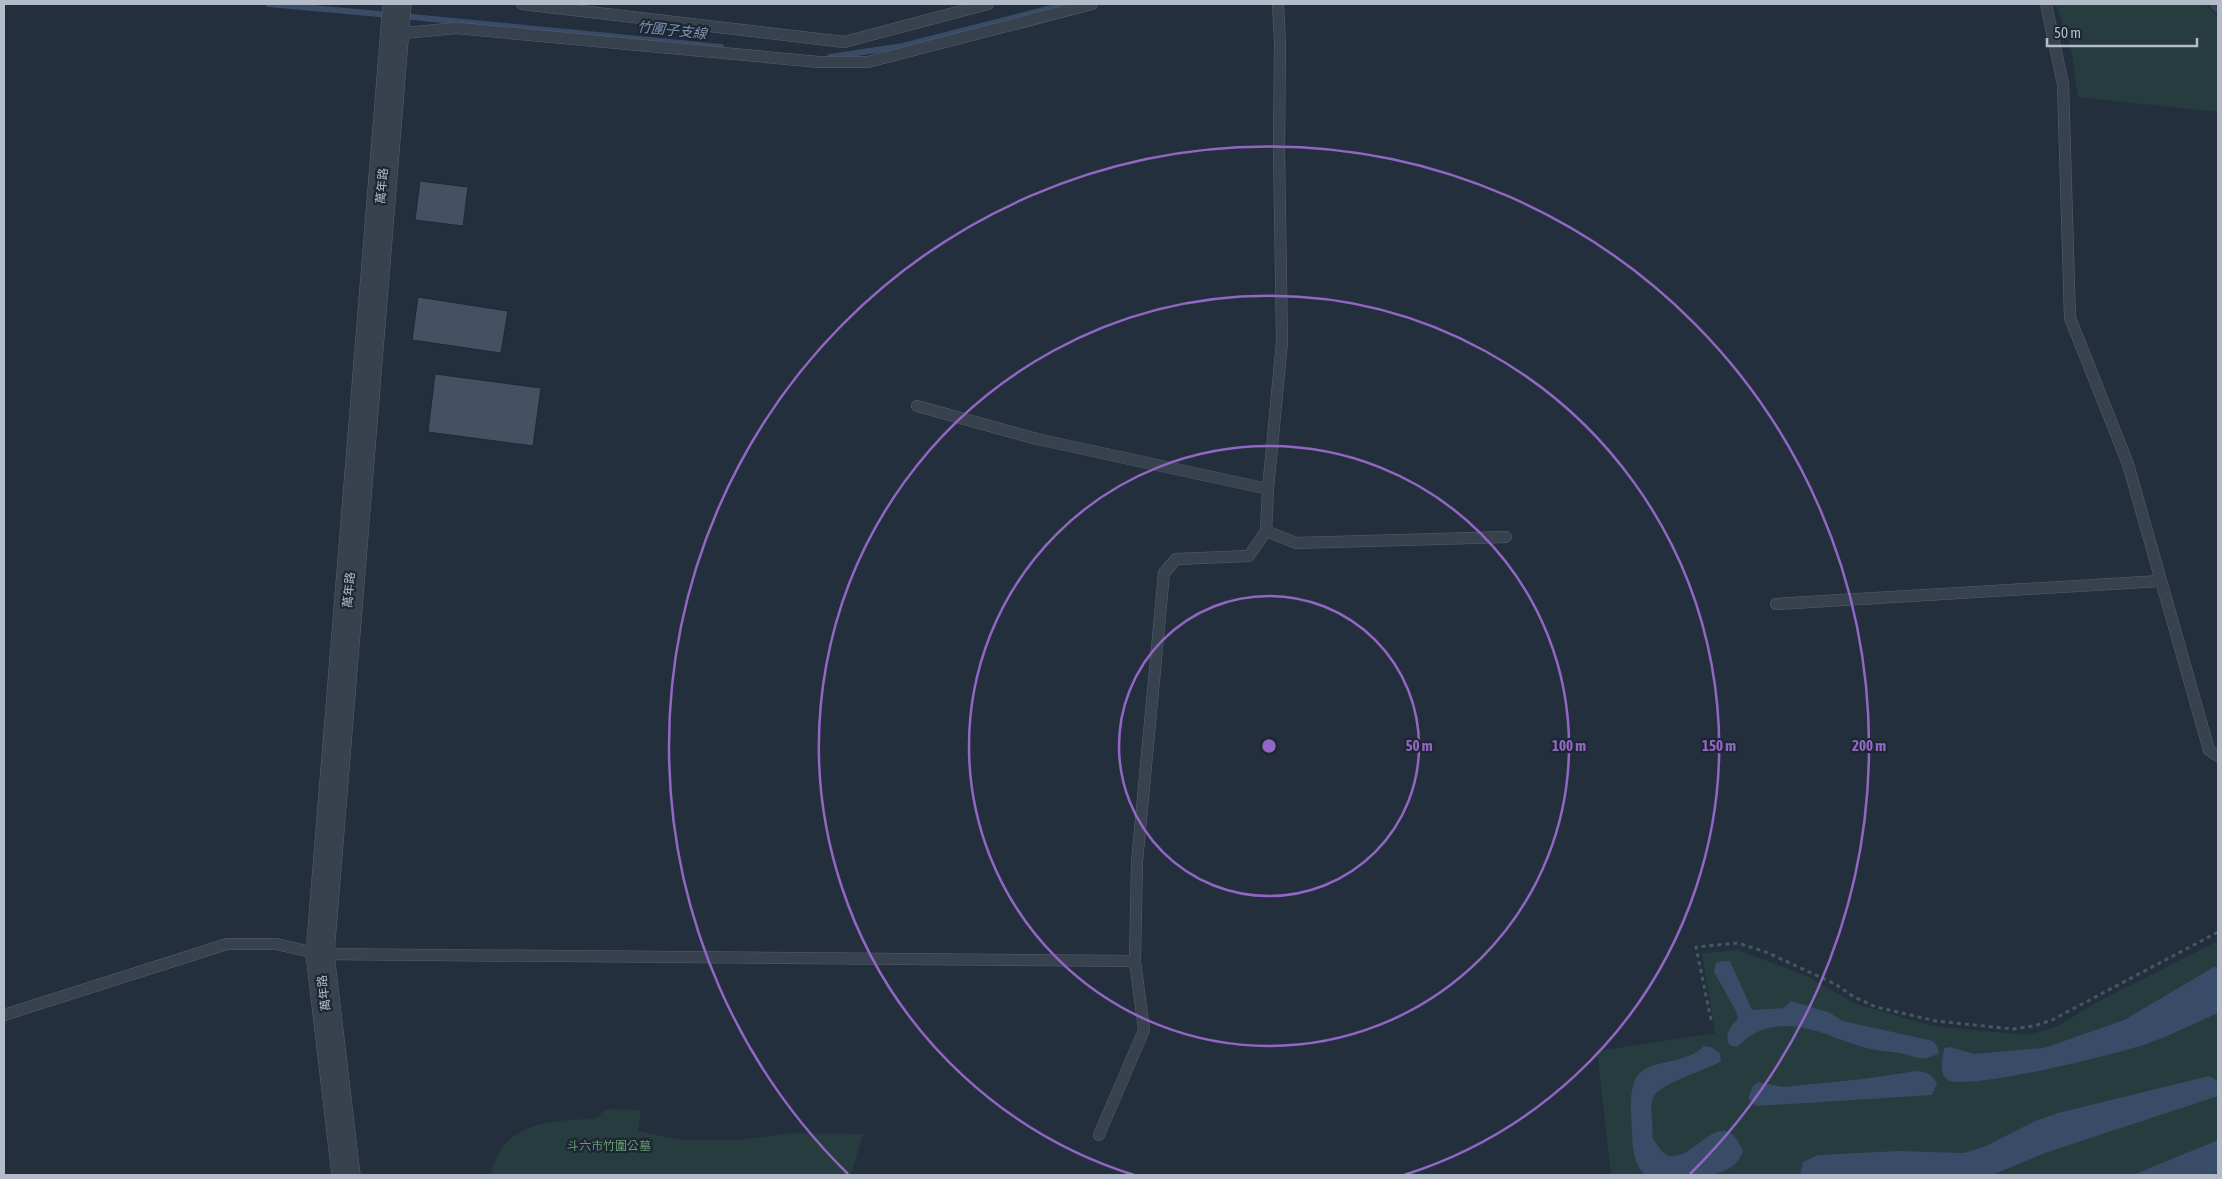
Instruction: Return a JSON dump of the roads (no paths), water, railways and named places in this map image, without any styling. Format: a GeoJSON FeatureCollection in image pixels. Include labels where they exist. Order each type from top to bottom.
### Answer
{"type":"FeatureCollection","features":[{"type":"Feature","properties":{"kind":"street","name":"萬年路"},"geometry":{"type":"LineString","coordinates":[[346,1175],[320,954],[397,4]]}},
{"type":"Feature","properties":{"kind":"lane"},"geometry":{"type":"LineString","coordinates":[[522,4],[844,42],[988,4]]}},
{"type":"Feature","properties":{"kind":"lane"},"geometry":{"type":"LineString","coordinates":[[394,34],[456,28],[819,62],[868,62],[1092,4]]}},
{"type":"Feature","properties":{"kind":"lane"},"geometry":{"type":"LineString","coordinates":[[1098,1135],[1144,1030],[1135,961],[1137,862],[1164,573],[1176,560],[1249,556],[1266,530],[1282,342],[1279,150],[1280,43],[1278,4]]}},
{"type":"Feature","properties":{"kind":"lane"},"geometry":{"type":"LineString","coordinates":[[2046,4],[2063,84],[2070,318],[2128,464],[2209,750],[2218,756]]}},
{"type":"Feature","properties":{"kind":"lane"},"geometry":{"type":"LineString","coordinates":[[917,406],[1037,439],[1268,489]]}},
{"type":"Feature","properties":{"kind":"lane"},"geometry":{"type":"LineString","coordinates":[[1266,530],[1296,543],[1506,537]]}},
{"type":"Feature","properties":{"kind":"lane"},"geometry":{"type":"LineString","coordinates":[[1776,604],[2160,582]]}},
{"type":"Feature","properties":{"kind":"lane"},"geometry":{"type":"LineString","coordinates":[[4,1015],[227,944],[276,944],[320,954],[1135,961]]}},
{"type":"Feature","properties":{"kind":"water"},"geometry":{"type":"Polygon","coordinates":[[[1730,961],[1752,1010],[1784,1008],[1791,1001],[1828,1012],[1843,1021],[1933,1041],[1939,1053],[1928,1058],[1920,1058],[1862,1047],[1810,1029],[1783,1026],[1755,1033],[1737,1047],[1729,1045],[1727,1037],[1729,1031],[1738,1019],[1736,1011],[1714,972],[1716,963],[1730,961]]]}},
{"type":"Feature","properties":{"kind":"water"},"geometry":{"type":"Polygon","coordinates":[[[2214,967],[2218,967],[2218,1013],[2158,1040],[2109,1055],[2013,1076],[1962,1082],[1948,1080],[1943,1074],[1944,1048],[1950,1047],[1974,1054],[2044,1048],[2124,1020],[2214,967]]]}},
{"type":"Feature","properties":{"kind":"water"},"geometry":{"type":"Polygon","coordinates":[[[1704,1046],[1711,1047],[1720,1053],[1721,1061],[1673,1082],[1657,1093],[1652,1102],[1652,1137],[1662,1151],[1670,1156],[1680,1155],[1709,1136],[1727,1131],[1735,1137],[1743,1151],[1741,1156],[1730,1168],[1710,1175],[1646,1175],[1638,1166],[1633,1144],[1631,1096],[1635,1079],[1647,1068],[1688,1056],[1704,1046]]]}},
{"type":"Feature","properties":{"kind":"water"},"geometry":{"type":"Polygon","coordinates":[[[1917,1071],[1929,1074],[1937,1084],[1932,1095],[1756,1106],[1748,1098],[1753,1086],[1758,1082],[1783,1087],[1863,1079],[1917,1071]]]}},
{"type":"Feature","properties":{"kind":"water"},"geometry":{"type":"Polygon","coordinates":[[[2209,1076],[2217,1081],[2218,1096],[2045,1153],[1992,1175],[1800,1175],[1803,1162],[1818,1155],[1899,1151],[1964,1153],[1986,1146],[2035,1121],[2058,1113],[2209,1076]]]}},
{"type":"Feature","properties":{"kind":"water"},"geometry":{"type":"Polygon","coordinates":[[[2218,1140],[2218,1172],[2211,1175],[2133,1175],[2218,1140]]]}},
{"type":"Feature","properties":{"kind":"waterway","name":"竹圍子支線"},"geometry":{"type":"LineString","coordinates":[[269,4],[390,15]]}},
{"type":"Feature","properties":{"kind":"waterway","name":"竹圍子支線"},"geometry":{"type":"LineString","coordinates":[[830,57],[903,46],[1067,4]]}},
{"type":"Feature","properties":{"kind":"waterway","name":"竹圍子支線"},"geometry":{"type":"LineString","coordinates":[[402,16],[721,47]]}},
{"type":"Feature","properties":{"kind":"park label","name":"斗六市竹圍公墓"},"geometry":{"type":"Point","coordinates":[609,1146]}}]}
